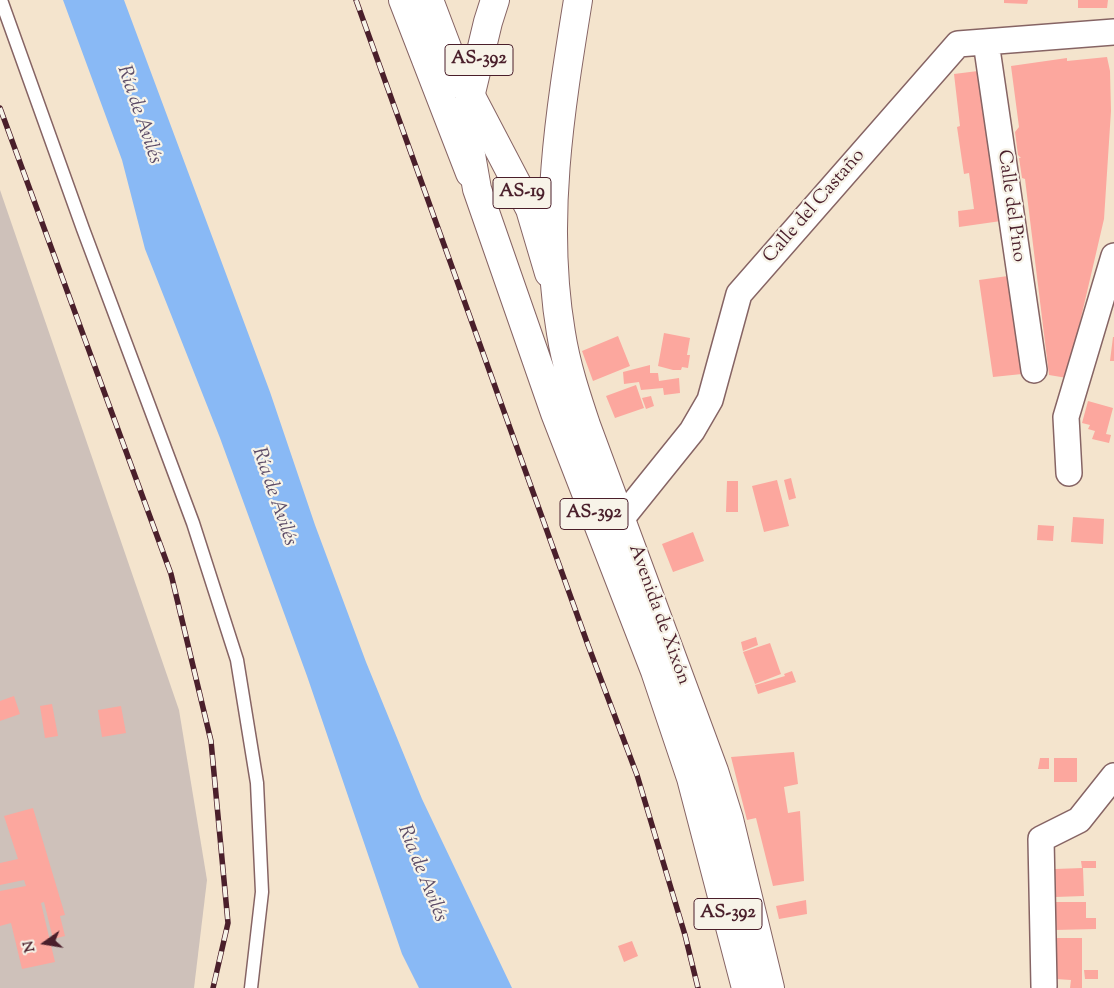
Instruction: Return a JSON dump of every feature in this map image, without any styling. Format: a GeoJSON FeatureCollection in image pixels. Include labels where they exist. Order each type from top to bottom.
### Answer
{"type":"FeatureCollection","features":[{"type":"Feature","properties":{"kind":"main road","name":"Avenida de Xixón"},"geometry":{"type":"LineString","coordinates":[[403,0],[477,189],[555,412],[651,662],[685,760],[709,841],[746,988]]}},
{"type":"Feature","properties":{"kind":"main road","name":"Avenida de Xixón"},"geometry":{"type":"LineString","coordinates":[[429,0],[451,58],[530,209],[556,296],[569,372],[714,771],[729,819],[770,988]]}},
{"type":"Feature","properties":{"kind":"main road","name":"AS-392"},"geometry":{"type":"LineString","coordinates":[[556,296],[552,248],[553,186],[558,131],[578,0]]}},
{"type":"Feature","properties":{"kind":"main road","name":"AS-392"},"geometry":{"type":"LineString","coordinates":[[477,189],[470,149],[470,97],[491,11]]}},
{"type":"Feature","properties":{"kind":"street","name":"Calle del Castaño"},"geometry":{"type":"LineString","coordinates":[[622,518],[692,431],[710,400],[739,294],[958,44],[1114,32]]}},
{"type":"Feature","properties":{"kind":"street","name":"Calle del Pino"},"geometry":{"type":"LineString","coordinates":[[986,42],[1034,370]]}},
{"type":"Feature","properties":{"kind":"street"},"geometry":{"type":"LineString","coordinates":[[1069,472],[1066,417],[1114,256]]}},
{"type":"Feature","properties":{"kind":"street"},"geometry":{"type":"LineString","coordinates":[[1044,986],[1041,839],[1079,820],[1114,776]]}},
{"type":"Feature","properties":{"kind":"lane"},"geometry":{"type":"LineString","coordinates":[[1,0],[83,229],[193,523],[237,660],[257,783],[262,882],[251,988]]}},
{"type":"Feature","properties":{"kind":"shaded area"},"geometry":{"type":"Polygon","coordinates":[[[0,190],[179,710],[207,880],[194,988],[0,988],[0,190]]]}},
{"type":"Feature","properties":{"kind":"water","name":"Ría de Avilés"},"geometry":{"type":"Polygon","coordinates":[[[63,0],[124,0],[270,392],[315,525],[366,662],[422,799],[512,988],[419,988],[402,954],[307,676],[220,438],[145,249],[122,160],[63,0]]]}},
{"type":"Feature","properties":{"kind":"building"},"geometry":{"type":"Polygon","coordinates":[[[1004,0],[1028,0],[1027,4],[1004,3],[1004,0]]]}},
{"type":"Feature","properties":{"kind":"building"},"geometry":{"type":"Polygon","coordinates":[[[1078,0],[1108,0],[1107,8],[1078,8],[1078,0]]]}},
{"type":"Feature","properties":{"kind":"building"},"geometry":{"type":"Polygon","coordinates":[[[1107,57],[1110,71],[1111,111],[1104,219],[1067,378],[1049,375],[1025,179],[1022,178],[1019,158],[1021,158],[1018,155],[1015,132],[1019,127],[1011,66],[1067,58],[1067,61],[1107,57]]]}},
{"type":"Feature","properties":{"kind":"building"},"geometry":{"type":"Polygon","coordinates":[[[978,71],[1001,221],[959,227],[958,211],[974,209],[969,173],[964,174],[957,127],[960,126],[954,74],[978,71]]]}},
{"type":"Feature","properties":{"kind":"building"},"geometry":{"type":"Polygon","coordinates":[[[1008,276],[1022,374],[993,377],[979,280],[1008,276]]]}},
{"type":"Feature","properties":{"kind":"building"},"geometry":{"type":"Polygon","coordinates":[[[664,333],[690,338],[687,355],[690,355],[688,368],[682,367],[681,370],[673,370],[658,366],[664,333]]]}},
{"type":"Feature","properties":{"kind":"building"},"geometry":{"type":"Polygon","coordinates":[[[618,336],[630,366],[593,381],[582,351],[618,336]]]}},
{"type":"Feature","properties":{"kind":"building"},"geometry":{"type":"Polygon","coordinates":[[[1113,337],[1114,361],[1110,361],[1113,337]]]}},
{"type":"Feature","properties":{"kind":"building"},"geometry":{"type":"Polygon","coordinates":[[[650,365],[650,373],[658,373],[659,381],[679,378],[680,393],[664,395],[663,388],[641,390],[639,382],[624,384],[623,372],[650,365]]]}},
{"type":"Feature","properties":{"kind":"building"},"geometry":{"type":"Polygon","coordinates":[[[636,385],[644,408],[615,418],[606,396],[636,385]]]}},
{"type":"Feature","properties":{"kind":"building"},"geometry":{"type":"Polygon","coordinates":[[[651,396],[654,406],[646,409],[642,398],[651,396]]]}},
{"type":"Feature","properties":{"kind":"building"},"geometry":{"type":"Polygon","coordinates":[[[1088,401],[1113,408],[1106,434],[1111,435],[1109,443],[1092,439],[1095,431],[1088,429],[1090,425],[1082,423],[1088,401]]]}},
{"type":"Feature","properties":{"kind":"building"},"geometry":{"type":"Polygon","coordinates":[[[791,478],[796,498],[789,500],[784,480],[791,478]]]}},
{"type":"Feature","properties":{"kind":"building"},"geometry":{"type":"Polygon","coordinates":[[[777,480],[789,526],[764,532],[752,486],[777,480]]]}},
{"type":"Feature","properties":{"kind":"building"},"geometry":{"type":"Polygon","coordinates":[[[727,481],[738,481],[738,512],[726,512],[727,481]]]}},
{"type":"Feature","properties":{"kind":"building"},"geometry":{"type":"Polygon","coordinates":[[[1073,517],[1104,519],[1103,544],[1071,542],[1073,517]]]}},
{"type":"Feature","properties":{"kind":"building"},"geometry":{"type":"Polygon","coordinates":[[[1038,525],[1054,526],[1053,541],[1037,540],[1038,525]]]}},
{"type":"Feature","properties":{"kind":"building"},"geometry":{"type":"Polygon","coordinates":[[[693,532],[704,561],[673,572],[662,544],[693,532]]]}},
{"type":"Feature","properties":{"kind":"building"},"geometry":{"type":"Polygon","coordinates":[[[756,637],[758,645],[743,651],[741,642],[756,637]]]}},
{"type":"Feature","properties":{"kind":"building"},"geometry":{"type":"Polygon","coordinates":[[[770,643],[781,674],[755,684],[743,652],[770,643]]]}},
{"type":"Feature","properties":{"kind":"building"},"geometry":{"type":"Polygon","coordinates":[[[792,671],[796,682],[758,694],[755,685],[785,676],[784,674],[792,671]]]}},
{"type":"Feature","properties":{"kind":"building"},"geometry":{"type":"Polygon","coordinates":[[[14,696],[20,714],[0,721],[0,701],[14,696]]]}},
{"type":"Feature","properties":{"kind":"building"},"geometry":{"type":"Polygon","coordinates":[[[52,704],[58,736],[45,738],[40,706],[52,704]]]}},
{"type":"Feature","properties":{"kind":"building"},"geometry":{"type":"Polygon","coordinates":[[[121,706],[126,733],[102,737],[98,710],[121,706]]]}},
{"type":"Feature","properties":{"kind":"building"},"geometry":{"type":"Polygon","coordinates":[[[794,752],[798,784],[784,787],[788,813],[800,811],[804,881],[773,886],[756,818],[747,820],[731,757],[794,752]]]}},
{"type":"Feature","properties":{"kind":"building"},"geometry":{"type":"Polygon","coordinates":[[[1040,758],[1049,758],[1049,769],[1038,769],[1040,758]]]}},
{"type":"Feature","properties":{"kind":"building"},"geometry":{"type":"Polygon","coordinates":[[[1054,758],[1077,758],[1077,782],[1054,782],[1054,758]]]}},
{"type":"Feature","properties":{"kind":"building"},"geometry":{"type":"Polygon","coordinates":[[[33,808],[65,915],[60,916],[65,936],[53,939],[44,902],[41,903],[55,962],[22,969],[11,923],[0,926],[0,891],[26,886],[24,880],[0,885],[0,863],[18,859],[4,816],[33,808]]]}},
{"type":"Feature","properties":{"kind":"building"},"geometry":{"type":"Polygon","coordinates":[[[1081,861],[1096,861],[1096,868],[1083,868],[1084,896],[1055,897],[1055,869],[1082,868],[1081,861]]]}},
{"type":"Feature","properties":{"kind":"building"},"geometry":{"type":"Polygon","coordinates":[[[806,900],[807,914],[779,919],[776,906],[806,900]]]}},
{"type":"Feature","properties":{"kind":"building"},"geometry":{"type":"Polygon","coordinates":[[[1055,902],[1086,902],[1086,918],[1096,918],[1096,929],[1055,930],[1055,902]]]}},
{"type":"Feature","properties":{"kind":"building"},"geometry":{"type":"Polygon","coordinates":[[[1055,938],[1082,938],[1082,988],[1070,988],[1071,980],[1056,979],[1055,938]]]}},
{"type":"Feature","properties":{"kind":"building"},"geometry":{"type":"Polygon","coordinates":[[[632,941],[638,956],[624,962],[618,946],[632,941]]]}},
{"type":"Feature","properties":{"kind":"building"},"geometry":{"type":"Polygon","coordinates":[[[1084,970],[1098,970],[1098,979],[1085,979],[1084,970]]]}},
{"type":"Feature","properties":{"kind":"railway"},"geometry":{"type":"LineString","coordinates":[[356,0],[588,645],[637,775],[685,935],[698,988]]}},
{"type":"Feature","properties":{"kind":"railway"},"geometry":{"type":"LineString","coordinates":[[0,108],[171,574],[211,741],[228,923],[213,988]]}}]}
